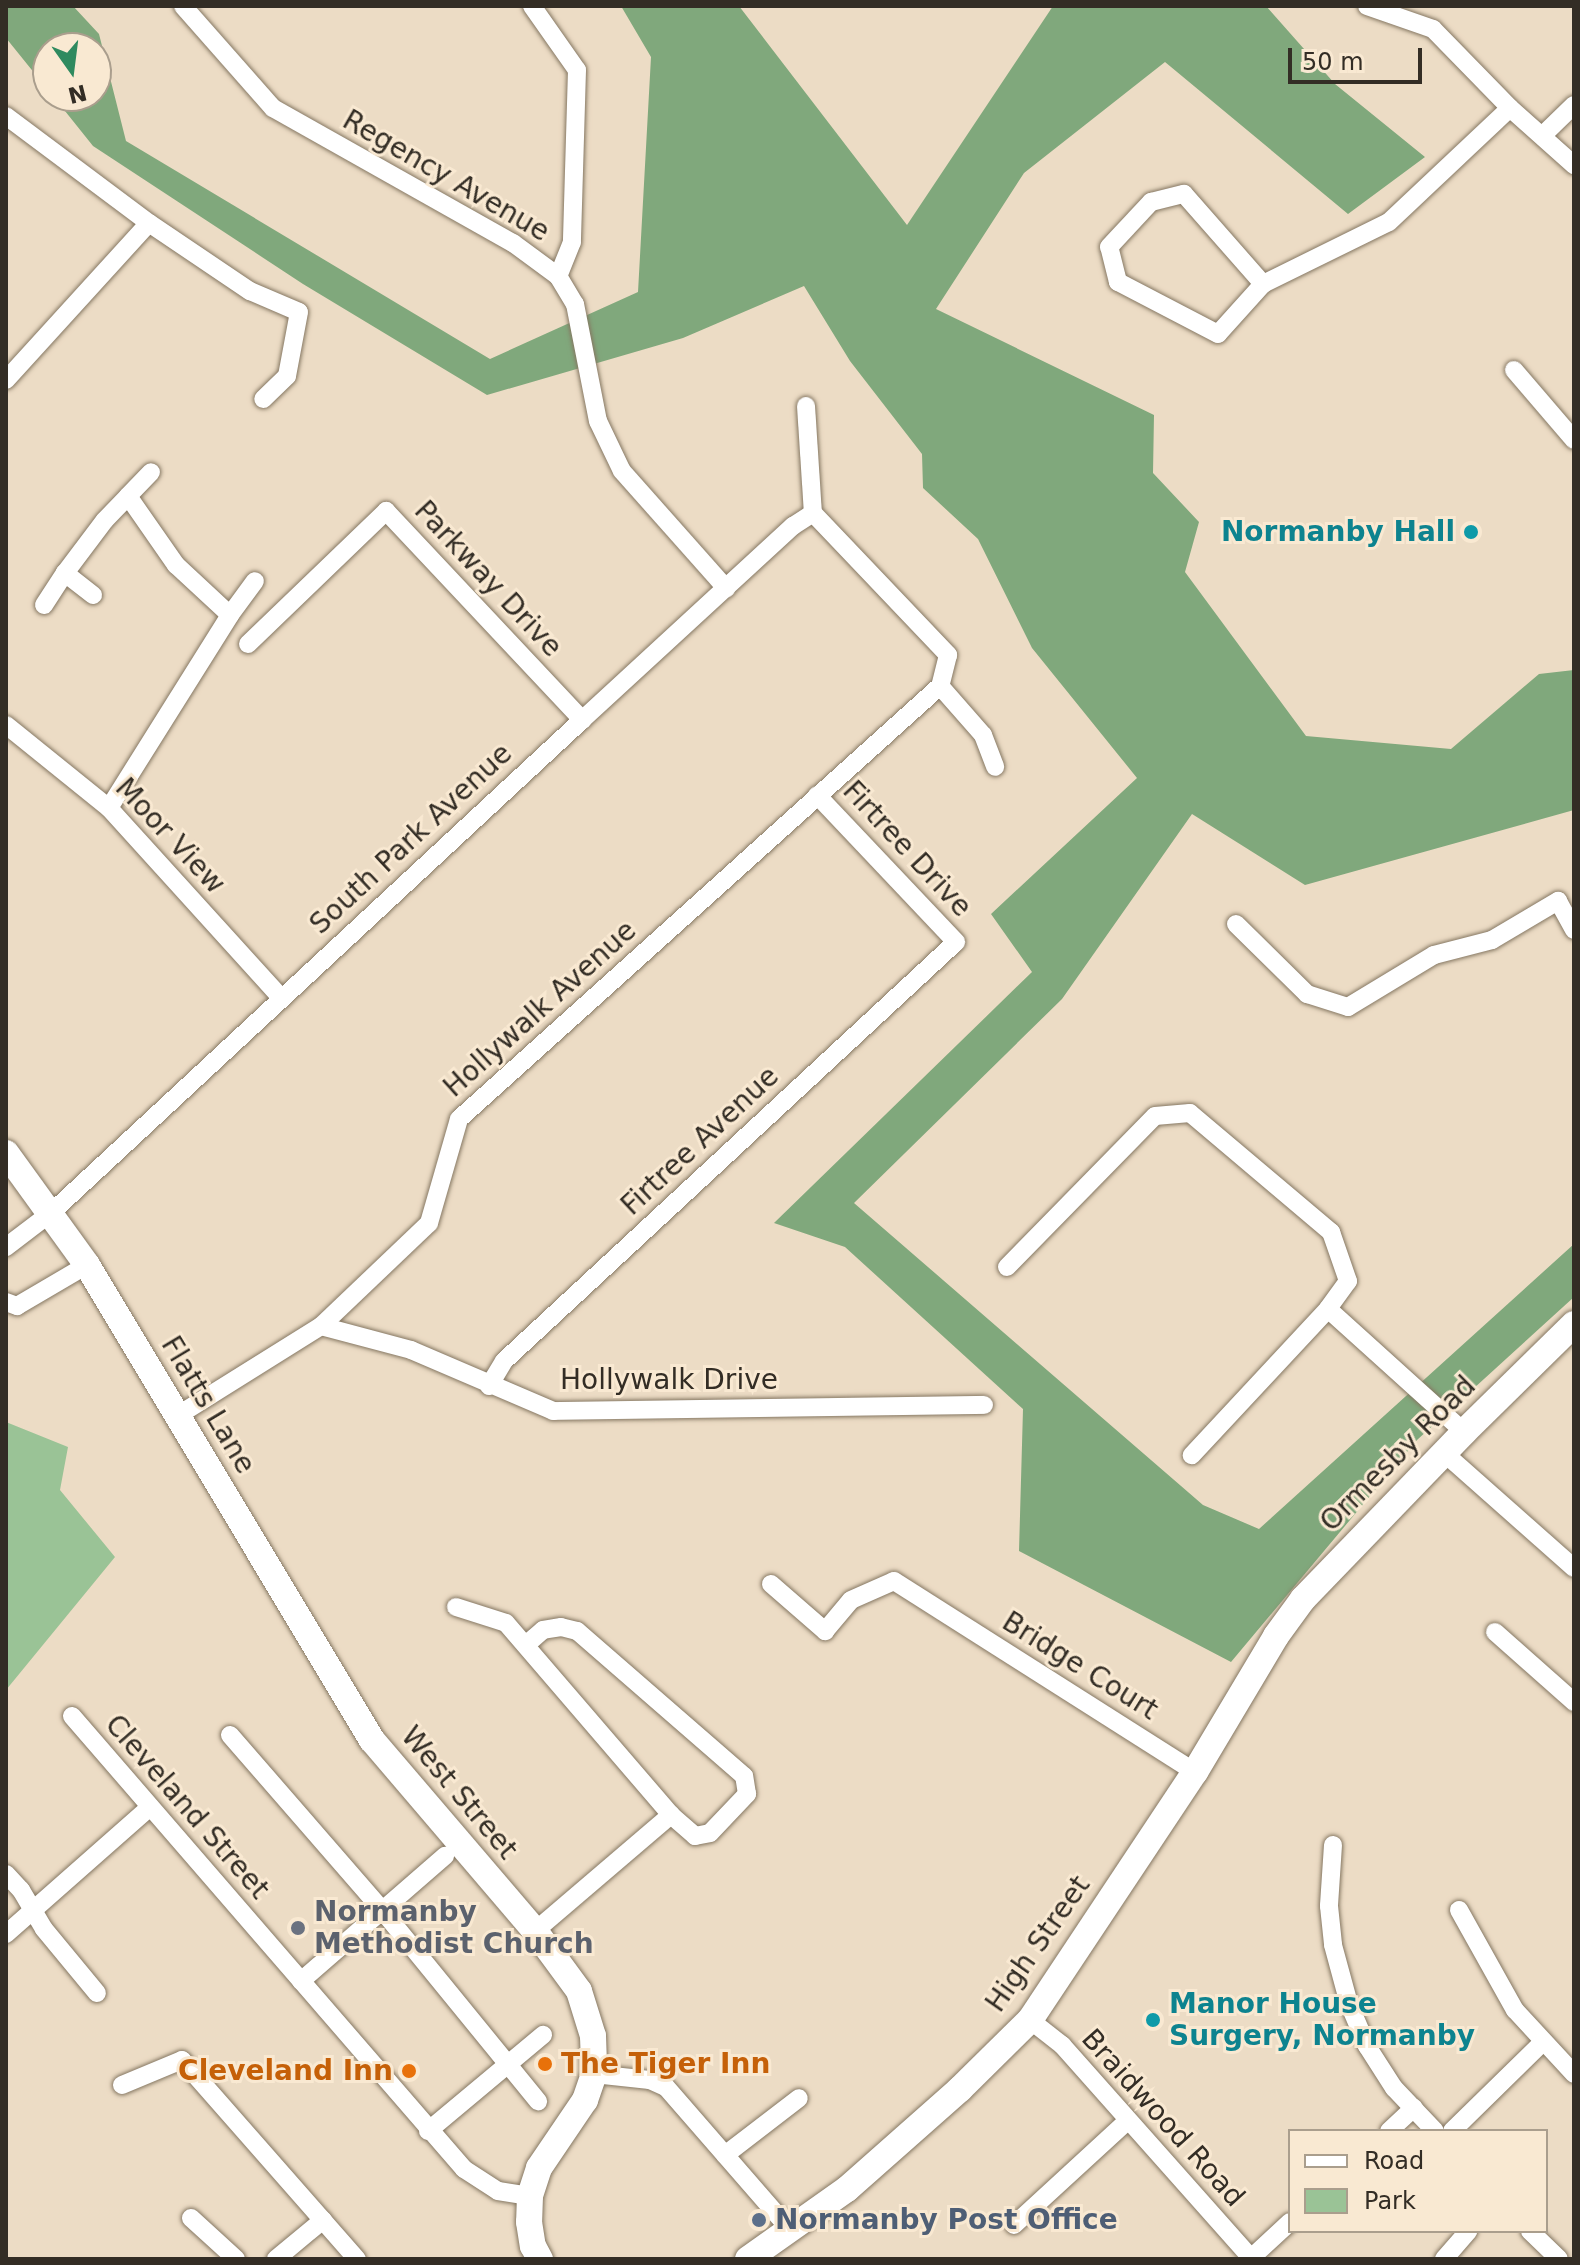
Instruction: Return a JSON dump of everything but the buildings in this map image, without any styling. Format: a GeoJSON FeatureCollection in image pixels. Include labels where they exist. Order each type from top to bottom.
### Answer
{"type":"FeatureCollection","features":[{"type":"Feature","properties":{"kind":"street","name":"Regency Avenue"},"geometry":{"type":"LineString","coordinates":[[183,6],[273,108],[513,243],[558,276],[575,304],[598,421],[622,471],[726,588]]}},
{"type":"Feature","properties":{"kind":"street"},"geometry":{"type":"LineString","coordinates":[[532,6],[577,70],[572,242],[558,276]]}},
{"type":"Feature","properties":{"kind":"street"},"geometry":{"type":"LineString","coordinates":[[1367,6],[1413,14],[1433,29],[1510,108],[1574,165]]}},
{"type":"Feature","properties":{"kind":"street"},"geometry":{"type":"LineString","coordinates":[[1543,135],[1574,105]]}},
{"type":"Feature","properties":{"kind":"street"},"geometry":{"type":"LineString","coordinates":[[1263,284],[1184,194],[1151,202],[1109,247],[1118,282],[1218,334],[1263,284],[1389,222],[1510,108]]}},
{"type":"Feature","properties":{"kind":"street"},"geometry":{"type":"LineString","coordinates":[[6,116],[149,223],[250,291],[299,312],[287,376],[263,399]]}},
{"type":"Feature","properties":{"kind":"street"},"geometry":{"type":"LineString","coordinates":[[8,372],[149,223]]}},
{"type":"Feature","properties":{"kind":"street"},"geometry":{"type":"LineString","coordinates":[[1514,370],[1574,440]]}},
{"type":"Feature","properties":{"kind":"street"},"geometry":{"type":"LineString","coordinates":[[806,406],[813,513],[948,655],[940,686],[983,735],[995,767]]}},
{"type":"Feature","properties":{"kind":"street"},"geometry":{"type":"LineString","coordinates":[[44,605],[105,520],[151,472]]}},
{"type":"Feature","properties":{"kind":"street"},"geometry":{"type":"LineString","coordinates":[[128,496],[176,565],[230,615]]}},
{"type":"Feature","properties":{"kind":"street","name":"Parkway Drive"},"geometry":{"type":"LineString","coordinates":[[248,644],[386,511],[582,720]]}},
{"type":"Feature","properties":{"kind":"street","name":"South Park Avenue"},"geometry":{"type":"LineString","coordinates":[[6,1247],[52,1212],[793,526],[813,513]]}},
{"type":"Feature","properties":{"kind":"street"},"geometry":{"type":"LineString","coordinates":[[65,573],[93,595]]}},
{"type":"Feature","properties":{"kind":"street"},"geometry":{"type":"LineString","coordinates":[[109,808],[230,615],[255,581]]}},
{"type":"Feature","properties":{"kind":"street","name":"Hollywalk Avenue"},"geometry":{"type":"LineString","coordinates":[[177,1416],[321,1326],[429,1223],[459,1119],[940,686]]}},
{"type":"Feature","properties":{"kind":"street","name":"Moor View"},"geometry":{"type":"LineString","coordinates":[[6,725],[109,808],[281,998]]}},
{"type":"Feature","properties":{"kind":"street","name":"Firtree Drive"},"geometry":{"type":"LineString","coordinates":[[817,795],[956,942]]}},
{"type":"Feature","properties":{"kind":"street"},"geometry":{"type":"LineString","coordinates":[[1236,924],[1307,994],[1348,1007],[1434,955],[1492,940],[1558,901],[1574,930]]}},
{"type":"Feature","properties":{"kind":"street","name":"Firtree Avenue"},"geometry":{"type":"LineString","coordinates":[[489,1386],[504,1361],[956,942]]}},
{"type":"Feature","properties":{"kind":"street"},"geometry":{"type":"LineString","coordinates":[[1007,1267],[1155,1116],[1190,1113],[1331,1232],[1348,1281],[1328,1309],[1192,1455]]}},
{"type":"Feature","properties":{"kind":"street","name":"Flatts Lane"},"geometry":{"type":"LineString","coordinates":[[6,1153],[52,1212],[87,1265],[345,1695]]}},
{"type":"Feature","properties":{"kind":"street"},"geometry":{"type":"LineString","coordinates":[[6,1302],[17,1306],[87,1265]]}},
{"type":"Feature","properties":{"kind":"street"},"geometry":{"type":"LineString","coordinates":[[1328,1309],[1464,1432]]}},
{"type":"Feature","properties":{"kind":"street","name":"Ormesby Road"},"geometry":{"type":"LineString","coordinates":[[1276,1636],[1338,1560],[1574,1324]]}},
{"type":"Feature","properties":{"kind":"street","name":"Hollywalk Drive"},"geometry":{"type":"LineString","coordinates":[[321,1326],[411,1350],[553,1411],[984,1405]]}},
{"type":"Feature","properties":{"kind":"street"},"geometry":{"type":"LineString","coordinates":[[1443,1452],[1574,1568]]}},
{"type":"Feature","properties":{"kind":"street","name":"Bridge Court"},"geometry":{"type":"LineString","coordinates":[[771,1584],[825,1631],[851,1600],[894,1581],[1195,1772]]}},
{"type":"Feature","properties":{"kind":"street"},"geometry":{"type":"LineString","coordinates":[[456,1607],[506,1623],[671,1815],[695,1836],[710,1833],[747,1794],[744,1776],[577,1631],[561,1627],[543,1630],[526,1645]]}},
{"type":"Feature","properties":{"kind":"street"},"geometry":{"type":"LineString","coordinates":[[1495,1632],[1574,1702]]}},
{"type":"Feature","properties":{"kind":"street","name":"High Street"},"geometry":{"type":"LineString","coordinates":[[748,2259],[791,2231],[858,2179],[960,2089],[1030,2020],[1195,1772],[1276,1636]]}},
{"type":"Feature","properties":{"kind":"street","name":"West Street"},"geometry":{"type":"LineString","coordinates":[[345,1695],[372,1740],[535,1931],[579,1991],[593,2036],[594,2074]]}},
{"type":"Feature","properties":{"kind":"street","name":"Cleveland Street"},"geometry":{"type":"LineString","coordinates":[[72,1716],[428,2131],[483,2184],[530,2196]]}},
{"type":"Feature","properties":{"kind":"street"},"geometry":{"type":"LineString","coordinates":[[230,1735],[382,1910],[538,2101]]}},
{"type":"Feature","properties":{"kind":"street"},"geometry":{"type":"LineString","coordinates":[[6,1934],[150,1807]]}},
{"type":"Feature","properties":{"kind":"street"},"geometry":{"type":"LineString","coordinates":[[535,1931],[671,1815]]}},
{"type":"Feature","properties":{"kind":"street"},"geometry":{"type":"LineString","coordinates":[[1333,1845],[1329,1906],[1333,1945],[1349,2004],[1367,2046],[1394,2088],[1433,2129]]}},
{"type":"Feature","properties":{"kind":"street"},"geometry":{"type":"LineString","coordinates":[[301,1981],[445,1856]]}},
{"type":"Feature","properties":{"kind":"street"},"geometry":{"type":"LineString","coordinates":[[6,1874],[21,1890],[44,1929],[97,1993]]}},
{"type":"Feature","properties":{"kind":"street"},"geometry":{"type":"LineString","coordinates":[[1459,1910],[1515,2010],[1574,2074]]}},
{"type":"Feature","properties":{"kind":"street","name":"Braidwood Road"},"geometry":{"type":"LineString","coordinates":[[1030,2020],[1062,2045],[1251,2259]]}},
{"type":"Feature","properties":{"kind":"street"},"geometry":{"type":"LineString","coordinates":[[428,2131],[510,2066],[543,2035]]}},
{"type":"Feature","properties":{"kind":"street"},"geometry":{"type":"LineString","coordinates":[[1454,2129],[1543,2042]]}},
{"type":"Feature","properties":{"kind":"street"},"geometry":{"type":"LineString","coordinates":[[122,2085],[182,2060],[357,2259]]}},
{"type":"Feature","properties":{"kind":"street"},"geometry":{"type":"LineString","coordinates":[[540,2259],[533,2246],[529,2222],[530,2196],[539,2168],[585,2100],[594,2074],[650,2080],[666,2087],[791,2231]]}},
{"type":"Feature","properties":{"kind":"street"},"geometry":{"type":"LineString","coordinates":[[725,2155],[799,2098]]}},
{"type":"Feature","properties":{"kind":"street"},"geometry":{"type":"LineString","coordinates":[[1391,2129],[1414,2108]]}},
{"type":"Feature","properties":{"kind":"street"},"geometry":{"type":"LineString","coordinates":[[1014,2225],[1127,2121]]}},
{"type":"Feature","properties":{"kind":"street"},"geometry":{"type":"LineString","coordinates":[[191,2218],[236,2259]]}},
{"type":"Feature","properties":{"kind":"street"},"geometry":{"type":"LineString","coordinates":[[276,2259],[323,2220]]}},
{"type":"Feature","properties":{"kind":"street"},"geometry":{"type":"LineString","coordinates":[[1251,2259],[1288,2224]]}},
{"type":"Feature","properties":{"kind":"street"},"geometry":{"type":"LineString","coordinates":[[1444,2259],[1466,2233]]}},
{"type":"Feature","properties":{"kind":"street"},"geometry":{"type":"LineString","coordinates":[[1532,2233],[1559,2259]]}},
{"type":"Feature","properties":{"kind":"green space"},"geometry":{"type":"Polygon","coordinates":[[[6,6],[73,6],[97,32],[32,32],[32,70],[6,38],[6,6]]]}},
{"type":"Feature","properties":{"kind":"green space"},"geometry":{"type":"Polygon","coordinates":[[[621,6],[739,6],[907,225],[1053,6],[1266,6],[1335,84],[1425,157],[1348,214],[1165,62],[1024,173],[936,309],[1154,415],[1153,473],[1199,522],[1185,572],[1306,736],[1451,749],[1539,674],[1574,670],[1574,810],[1305,885],[1192,814],[1062,999],[854,1203],[1203,1505],[1259,1529],[1574,1244],[1574,1297],[1417,1440],[1231,1662],[1019,1551],[1023,1409],[845,1247],[774,1223],[1032,972],[991,914],[1137,778],[1032,648],[978,539],[923,488],[922,454],[850,361],[804,286],[683,338],[487,395],[303,284],[93,146],[66,112],[112,112],[112,86],[126,141],[490,359],[638,292],[651,57],[621,6]]]}},
{"type":"Feature","properties":{"kind":"green space"},"geometry":{"type":"Polygon","coordinates":[[[6,1422],[68,1447],[60,1490],[115,1557],[6,1690],[6,1422]]]}},
{"type":"Feature","properties":{"kind":"place","name":"Normanby Hall"},"geometry":{"type":"Point","coordinates":[1471,532]}},
{"type":"Feature","properties":{"kind":"place","name":"Normanby Methodist Church"},"geometry":{"type":"Point","coordinates":[298,1928]}},
{"type":"Feature","properties":{"kind":"place","name":"Manor House Surgery, Normanby"},"geometry":{"type":"Point","coordinates":[1153,2020]}},
{"type":"Feature","properties":{"kind":"place","name":"The Tiger Inn"},"geometry":{"type":"Point","coordinates":[545,2064]}},
{"type":"Feature","properties":{"kind":"place","name":"Cleveland Inn"},"geometry":{"type":"Point","coordinates":[409,2071]}},
{"type":"Feature","properties":{"kind":"place","name":"Normanby Post Office"},"geometry":{"type":"Point","coordinates":[759,2220]}}]}
